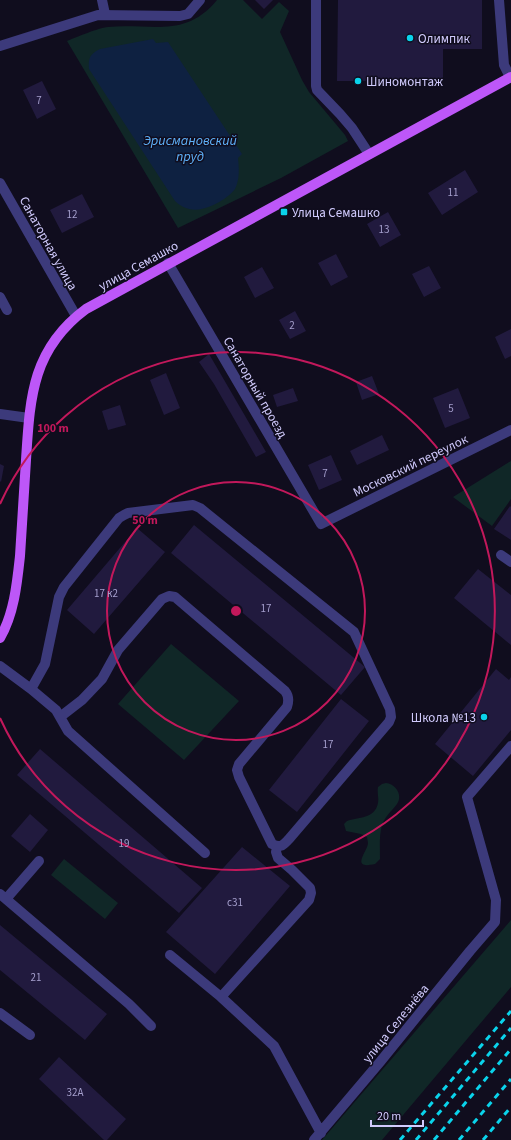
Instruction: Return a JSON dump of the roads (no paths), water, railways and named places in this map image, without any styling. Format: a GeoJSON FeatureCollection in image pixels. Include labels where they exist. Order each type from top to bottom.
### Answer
{"type":"FeatureCollection","features":[{"type":"Feature","properties":{"kind":"main road","name":"улица Семашко"},"geometry":{"type":"LineString","coordinates":[[0,638],[12,606],[17,578],[21,545],[29,418],[33,391],[40,366],[52,344],[68,323],[86,309],[168,263],[510,77]]}},
{"type":"Feature","properties":{"kind":"street"},"geometry":{"type":"LineString","coordinates":[[102,0],[105,14]]}},
{"type":"Feature","properties":{"kind":"street"},"geometry":{"type":"LineString","coordinates":[[0,46],[98,15],[180,16],[188,14],[200,0]]}},
{"type":"Feature","properties":{"kind":"street"},"geometry":{"type":"LineString","coordinates":[[316,0],[317,90],[352,128],[369,154]]}},
{"type":"Feature","properties":{"kind":"street"},"geometry":{"type":"LineString","coordinates":[[499,0],[504,65],[510,77]]}},
{"type":"Feature","properties":{"kind":"street","name":"Санаторная улица"},"geometry":{"type":"LineString","coordinates":[[0,183],[76,316]]}},
{"type":"Feature","properties":{"kind":"street","name":"Санаторный проезд"},"geometry":{"type":"LineString","coordinates":[[168,263],[321,524]]}},
{"type":"Feature","properties":{"kind":"street"},"geometry":{"type":"LineString","coordinates":[[0,298],[7,310]]}},
{"type":"Feature","properties":{"kind":"street"},"geometry":{"type":"LineString","coordinates":[[0,414],[29,418]]}},
{"type":"Feature","properties":{"kind":"street","name":"Московский переулок"},"geometry":{"type":"LineString","coordinates":[[321,524],[511,430]]}},
{"type":"Feature","properties":{"kind":"street"},"geometry":{"type":"LineString","coordinates":[[31,688],[45,664],[59,597],[64,587],[119,518],[128,513],[190,505],[198,506],[354,632],[390,709],[391,717],[389,722],[283,846],[272,844],[237,770],[239,764],[286,707],[288,701],[287,693],[175,598],[169,596],[162,599],[118,650],[102,679],[82,700],[60,717]]}},
{"type":"Feature","properties":{"kind":"street"},"geometry":{"type":"LineString","coordinates":[[501,555],[511,562]]}},
{"type":"Feature","properties":{"kind":"street"},"geometry":{"type":"LineString","coordinates":[[0,666],[31,688],[56,710],[68,731],[205,853]]}},
{"type":"Feature","properties":{"kind":"street","name":"улица Селезнёва"},"geometry":{"type":"LineString","coordinates":[[317,1136],[470,950],[495,922],[496,900],[467,798],[511,746]]}},
{"type":"Feature","properties":{"kind":"street"},"geometry":{"type":"LineString","coordinates":[[221,997],[309,900],[310,888],[278,858],[276,852],[277,846]]}},
{"type":"Feature","properties":{"kind":"street"},"geometry":{"type":"LineString","coordinates":[[39,861],[3,896],[129,1004],[152,1026]]}},
{"type":"Feature","properties":{"kind":"street"},"geometry":{"type":"LineString","coordinates":[[170,955],[221,997],[274,1046],[317,1136]]}},
{"type":"Feature","properties":{"kind":"street"},"geometry":{"type":"LineString","coordinates":[[0,1013],[30,1035]]}},
{"type":"Feature","properties":{"kind":"water","name":"Эрисмановский пруд"},"geometry":{"type":"Polygon","coordinates":[[[153,39],[156,43],[168,42],[242,154],[238,158],[239,170],[235,189],[224,199],[206,208],[193,210],[181,206],[175,201],[89,69],[90,57],[100,49],[153,39]]]}},
{"type":"Feature","properties":{"kind":"railway"},"geometry":{"type":"LineString","coordinates":[[400,1140],[511,1011]]}},
{"type":"Feature","properties":{"kind":"railway"},"geometry":{"type":"LineString","coordinates":[[416,1140],[511,1028]]}},
{"type":"Feature","properties":{"kind":"railway"},"geometry":{"type":"LineString","coordinates":[[434,1140],[511,1049]]}},
{"type":"Feature","properties":{"kind":"railway"},"geometry":{"type":"LineString","coordinates":[[459,1140],[511,1079]]}},
{"type":"Feature","properties":{"kind":"railway"},"geometry":{"type":"LineString","coordinates":[[483,1140],[511,1107]]}},
{"type":"Feature","properties":{"kind":"place","name":"Олимпик"},"geometry":{"type":"Point","coordinates":[410,38]}},
{"type":"Feature","properties":{"kind":"place","name":"Шиномонтаж"},"geometry":{"type":"Point","coordinates":[358,81]}},
{"type":"Feature","properties":{"kind":"place","name":"Улица Семашко"},"geometry":{"type":"Point","coordinates":[284,212]}},
{"type":"Feature","properties":{"kind":"place","name":"Школа №13"},"geometry":{"type":"Point","coordinates":[484,717]}}]}
